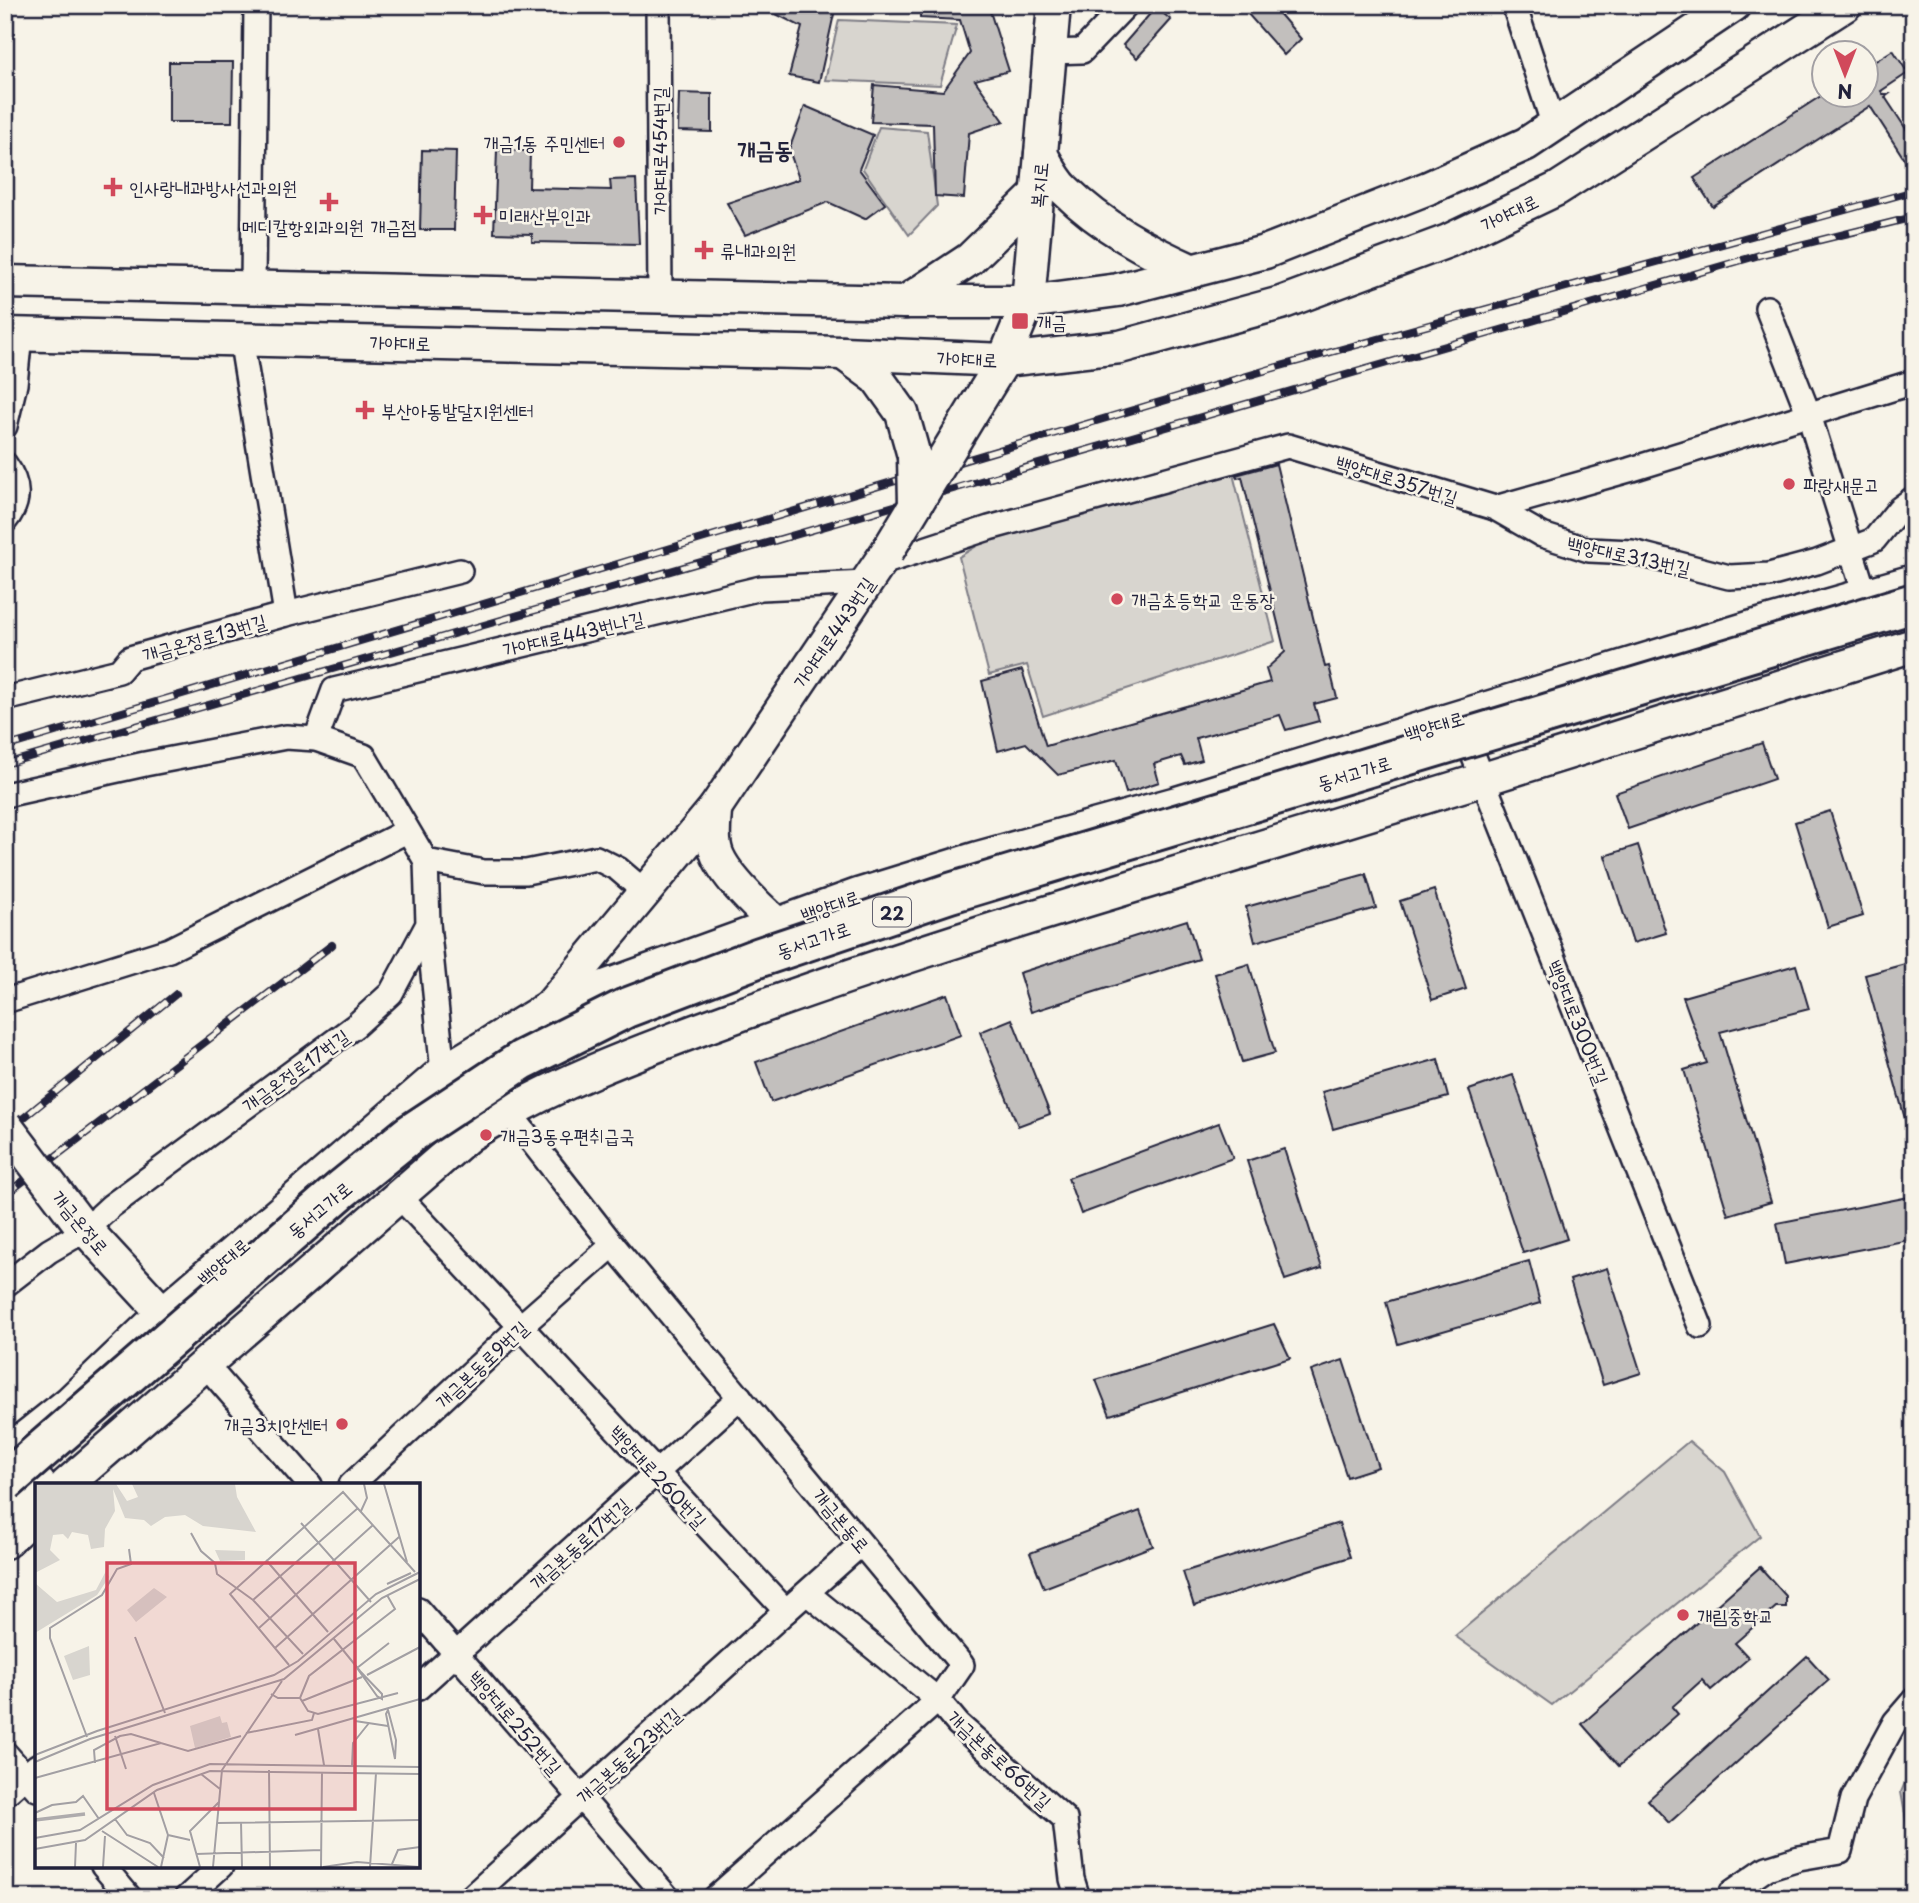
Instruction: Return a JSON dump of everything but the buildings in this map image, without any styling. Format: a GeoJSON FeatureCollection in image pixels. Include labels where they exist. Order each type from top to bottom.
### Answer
{"type":"FeatureCollection","features":[{"type":"Feature","properties":{"kind":"highway","name":"동서고가로"},"geometry":{"type":"LineString","coordinates":[[5,1482],[332,1198],[410,1134],[522,1060],[626,1008],[760,957],[950,893],[1914,603]]}},
{"type":"Feature","properties":{"kind":"highway","name":"동서고가로"},"geometry":{"type":"LineString","coordinates":[[39,1483],[437,1145],[518,1089],[624,1035],[960,914],[1580,732],[1914,629]]}},
{"type":"Feature","properties":{"kind":"highway","name":"동서고가로"},"geometry":{"type":"LineString","coordinates":[[5,1513],[35,1487]]}},
{"type":"Feature","properties":{"kind":"main road","name":"복지로"},"geometry":{"type":"LineString","coordinates":[[1004,360],[1028,302],[1054,5]]}},
{"type":"Feature","properties":{"kind":"main road"},"geometry":{"type":"LineString","coordinates":[[5,282],[905,302],[1028,302],[1118,290],[1265,252],[1428,188],[1526,144],[1734,5]]}},
{"type":"Feature","properties":{"kind":"main road","name":"가야대로"},"geometry":{"type":"LineString","coordinates":[[12,334],[842,353],[1004,360],[1119,347],[1281,303],[1448,242],[1557,189],[1845,5]]}},
{"type":"Feature","properties":{"kind":"main road"},"geometry":{"type":"LineString","coordinates":[[1041,154],[1063,189],[1114,231],[1146,250],[1193,271]]}},
{"type":"Feature","properties":{"kind":"main road"},"geometry":{"type":"LineString","coordinates":[[905,302],[970,259],[1037,194]]}},
{"type":"Feature","properties":{"kind":"main road"},"geometry":{"type":"LineString","coordinates":[[842,353],[877,378],[902,413],[914,456],[915,505]]}},
{"type":"Feature","properties":{"kind":"main road","name":"가야대로443번길"},"geometry":{"type":"LineString","coordinates":[[469,1135],[549,1007],[715,808],[877,566],[1004,360]]}},
{"type":"Feature","properties":{"kind":"main road","name":"백양대로"},"geometry":{"type":"LineString","coordinates":[[5,1454],[69,1403],[163,1313],[443,1072],[549,1007],[858,895],[978,858],[1177,803],[1749,628],[1914,581]]}},
{"type":"Feature","properties":{"kind":"main road"},"geometry":{"type":"LineString","coordinates":[[68,1483],[469,1135],[508,1111],[646,1049],[974,934],[1483,780],[1914,645]]}},
{"type":"Feature","properties":{"kind":"main road"},"geometry":{"type":"LineString","coordinates":[[715,808],[715,848],[729,872],[753,903],[777,924]]}},
{"type":"Feature","properties":{"kind":"main road"},"geometry":{"type":"LineString","coordinates":[[598,947],[603,986],[646,1049]]}},
{"type":"Feature","properties":{"kind":"main road","name":"개금온정로"},"geometry":{"type":"LineString","coordinates":[[5,1125],[81,1225],[163,1313]]}},
{"type":"Feature","properties":{"kind":"main road"},"geometry":{"type":"LineString","coordinates":[[5,1542],[35,1514]]}},
{"type":"Feature","properties":{"kind":"street"},"geometry":{"type":"LineString","coordinates":[[253,286],[257,5]]}},
{"type":"Feature","properties":{"kind":"street","name":"가야대로454번길"},"geometry":{"type":"LineString","coordinates":[[658,5],[660,298]]}},
{"type":"Feature","properties":{"kind":"street"},"geometry":{"type":"LineString","coordinates":[[1050,52],[1082,51],[1126,5]]}},
{"type":"Feature","properties":{"kind":"street"},"geometry":{"type":"LineString","coordinates":[[1514,5],[1553,126]]}},
{"type":"Feature","properties":{"kind":"street"},"geometry":{"type":"LineString","coordinates":[[1767,309],[1809,415],[1865,595]]}},
{"type":"Feature","properties":{"kind":"street"},"geometry":{"type":"LineString","coordinates":[[5,426],[15,384],[12,334]]}},
{"type":"Feature","properties":{"kind":"street","name":"개금온정로13번길"},"geometry":{"type":"LineString","coordinates":[[241,338],[286,614]]}},
{"type":"Feature","properties":{"kind":"street"},"geometry":{"type":"LineString","coordinates":[[1495,508],[1914,382]]}},
{"type":"Feature","properties":{"kind":"street","name":"백양대로357번길"},"geometry":{"type":"LineString","coordinates":[[877,566],[989,528],[1288,446],[1495,508]]}},
{"type":"Feature","properties":{"kind":"street"},"geometry":{"type":"LineString","coordinates":[[5,464],[14,477],[17,496],[12,513],[5,521]]}},
{"type":"Feature","properties":{"kind":"street","name":"백양대로313번길"},"geometry":{"type":"LineString","coordinates":[[1495,508],[1542,535],[1589,550],[1632,552],[1729,578],[1769,575],[1817,562],[1874,540],[1899,509],[1914,498]]}},
{"type":"Feature","properties":{"kind":"street","name":"가야대로443번나길"},"geometry":{"type":"LineString","coordinates":[[316,739],[334,690],[761,588],[877,566]]}},
{"type":"Feature","properties":{"kind":"street","name":"개금온정로13번길"},"geometry":{"type":"LineString","coordinates":[[5,699],[119,671],[130,658],[286,614],[460,571]]}},
{"type":"Feature","properties":{"kind":"street","name":"백양대로300번길"},"geometry":{"type":"LineString","coordinates":[[1458,717],[1700,1326]]}},
{"type":"Feature","properties":{"kind":"street"},"geometry":{"type":"LineString","coordinates":[[5,795],[286,737],[316,739],[364,756],[426,861],[428,924],[443,1072]]}},
{"type":"Feature","properties":{"kind":"street"},"geometry":{"type":"LineString","coordinates":[[5,1001],[169,950],[407,831]]}},
{"type":"Feature","properties":{"kind":"street"},"geometry":{"type":"LineString","coordinates":[[426,861],[484,872],[526,872],[596,858],[618,869],[645,892]]}},
{"type":"Feature","properties":{"kind":"street","name":"개금온정로17번길"},"geometry":{"type":"LineString","coordinates":[[5,1285],[81,1225],[111,1206],[355,1026],[391,993],[428,924]]}},
{"type":"Feature","properties":{"kind":"street","name":"개금본동로"},"geometry":{"type":"LineString","coordinates":[[508,1111],[613,1245],[962,1665],[938,1700],[716,1898]]}},
{"type":"Feature","properties":{"kind":"street","name":"백양대로260번길"},"geometry":{"type":"LineString","coordinates":[[399,1196],[786,1611]]}},
{"type":"Feature","properties":{"kind":"street","name":"개금본동로9번길"},"geometry":{"type":"LineString","coordinates":[[353,1483],[520,1327],[613,1245]]}},
{"type":"Feature","properties":{"kind":"street"},"geometry":{"type":"LineString","coordinates":[[205,1364],[308,1483]]}},
{"type":"Feature","properties":{"kind":"street","name":"개금본동로17번길"},"geometry":{"type":"LineString","coordinates":[[420,1686],[740,1397]]}},
{"type":"Feature","properties":{"kind":"street"},"geometry":{"type":"LineString","coordinates":[[786,1611],[861,1544]]}},
{"type":"Feature","properties":{"kind":"street"},"geometry":{"type":"LineString","coordinates":[[807,1593],[938,1700]]}},
{"type":"Feature","properties":{"kind":"street","name":"개금본동로23번길"},"geometry":{"type":"LineString","coordinates":[[470,1898],[786,1611]]}},
{"type":"Feature","properties":{"kind":"street","name":"백양대로252번길"},"geometry":{"type":"LineString","coordinates":[[420,1612],[668,1898]]}},
{"type":"Feature","properties":{"kind":"street","name":"개금본동로66번길"},"geometry":{"type":"LineString","coordinates":[[938,1700],[958,1724],[1065,1819],[1072,1878],[1078,1898]]}},
{"type":"Feature","properties":{"kind":"street"},"geometry":{"type":"LineString","coordinates":[[1730,1898],[1732,1892],[1767,1868],[1799,1858],[1840,1852],[1853,1799],[1895,1722],[1914,1700]]}},
{"type":"Feature","properties":{"kind":"street"},"geometry":{"type":"LineString","coordinates":[[5,1753],[33,1777],[5,1794]]}},
{"type":"Feature","properties":{"kind":"street"},"geometry":{"type":"LineString","coordinates":[[105,1868],[130,1898]]}},
{"type":"Feature","properties":{"kind":"street"},"geometry":{"type":"LineString","coordinates":[[187,1898],[219,1868]]}},
{"type":"Feature","properties":{"kind":"shaded area"},"geometry":{"type":"Polygon","coordinates":[[[839,20],[957,25],[940,85],[825,80],[839,20]]]}},
{"type":"Feature","properties":{"kind":"shaded area"},"geometry":{"type":"Polygon","coordinates":[[[879,127],[927,131],[937,206],[909,235],[863,169],[879,127]]]}},
{"type":"Feature","properties":{"kind":"shaded area","name":"개금초등학교 운동장"},"geometry":{"type":"Polygon","coordinates":[[[1232,470],[1275,641],[1043,716],[1027,665],[989,675],[959,557],[1001,531],[1232,470]]]}},
{"type":"Feature","properties":{"kind":"shaded area"},"geometry":{"type":"Polygon","coordinates":[[[1689,1441],[1725,1472],[1760,1536],[1552,1705],[1455,1636],[1689,1441]]]}},
{"type":"Feature","properties":{"kind":"shaded area"},"geometry":{"type":"Polygon","coordinates":[[[1914,1761],[1914,1834],[1908,1831],[1901,1792],[1914,1761]]]}},
{"type":"Feature","properties":{"kind":"railway"},"geometry":{"type":"LineString","coordinates":[[5,747],[1277,367],[1914,191]]}},
{"type":"Feature","properties":{"kind":"railway"},"geometry":{"type":"LineString","coordinates":[[5,764],[1763,254],[1914,217]]}},
{"type":"Feature","properties":{"kind":"railway"},"geometry":{"type":"LineString","coordinates":[[5,1195],[332,945]]}},
{"type":"Feature","properties":{"kind":"railway"},"geometry":{"type":"LineString","coordinates":[[5,1133],[176,994]]}},
{"type":"Feature","properties":{"kind":"place","name":"개금1동 주민센터"},"geometry":{"type":"Point","coordinates":[619,142]}},
{"type":"Feature","properties":{"kind":"place","name":"인사랑내과방사선과의원"},"geometry":{"type":"Point","coordinates":[113,187]}},
{"type":"Feature","properties":{"kind":"place","name":"메디칼항외과의원 개금점"},"geometry":{"type":"Point","coordinates":[329,202]}},
{"type":"Feature","properties":{"kind":"place","name":"미래산부인과"},"geometry":{"type":"Point","coordinates":[483,215]}},
{"type":"Feature","properties":{"kind":"place","name":"류내과의원"},"geometry":{"type":"Point","coordinates":[704,250]}},
{"type":"Feature","properties":{"kind":"place","name":"개금"},"geometry":{"type":"Point","coordinates":[1020,321]}},
{"type":"Feature","properties":{"kind":"place","name":"부산아동발달지원센터"},"geometry":{"type":"Point","coordinates":[365,410]}},
{"type":"Feature","properties":{"kind":"place","name":"파랑새문고"},"geometry":{"type":"Point","coordinates":[1789,484]}},
{"type":"Feature","properties":{"kind":"place","name":"개금초등학교 운동장"},"geometry":{"type":"Point","coordinates":[1117,599]}},
{"type":"Feature","properties":{"kind":"place","name":"개금3동우편취급국"},"geometry":{"type":"Point","coordinates":[486,1135]}},
{"type":"Feature","properties":{"kind":"place","name":"개금3치안센터"},"geometry":{"type":"Point","coordinates":[342,1424]}},
{"type":"Feature","properties":{"kind":"place","name":"개림중학교"},"geometry":{"type":"Point","coordinates":[1683,1615]}},
{"type":"Feature","properties":{"kind":"district","name":"개금동"},"geometry":{"type":"Point","coordinates":[765,148]}}]}
